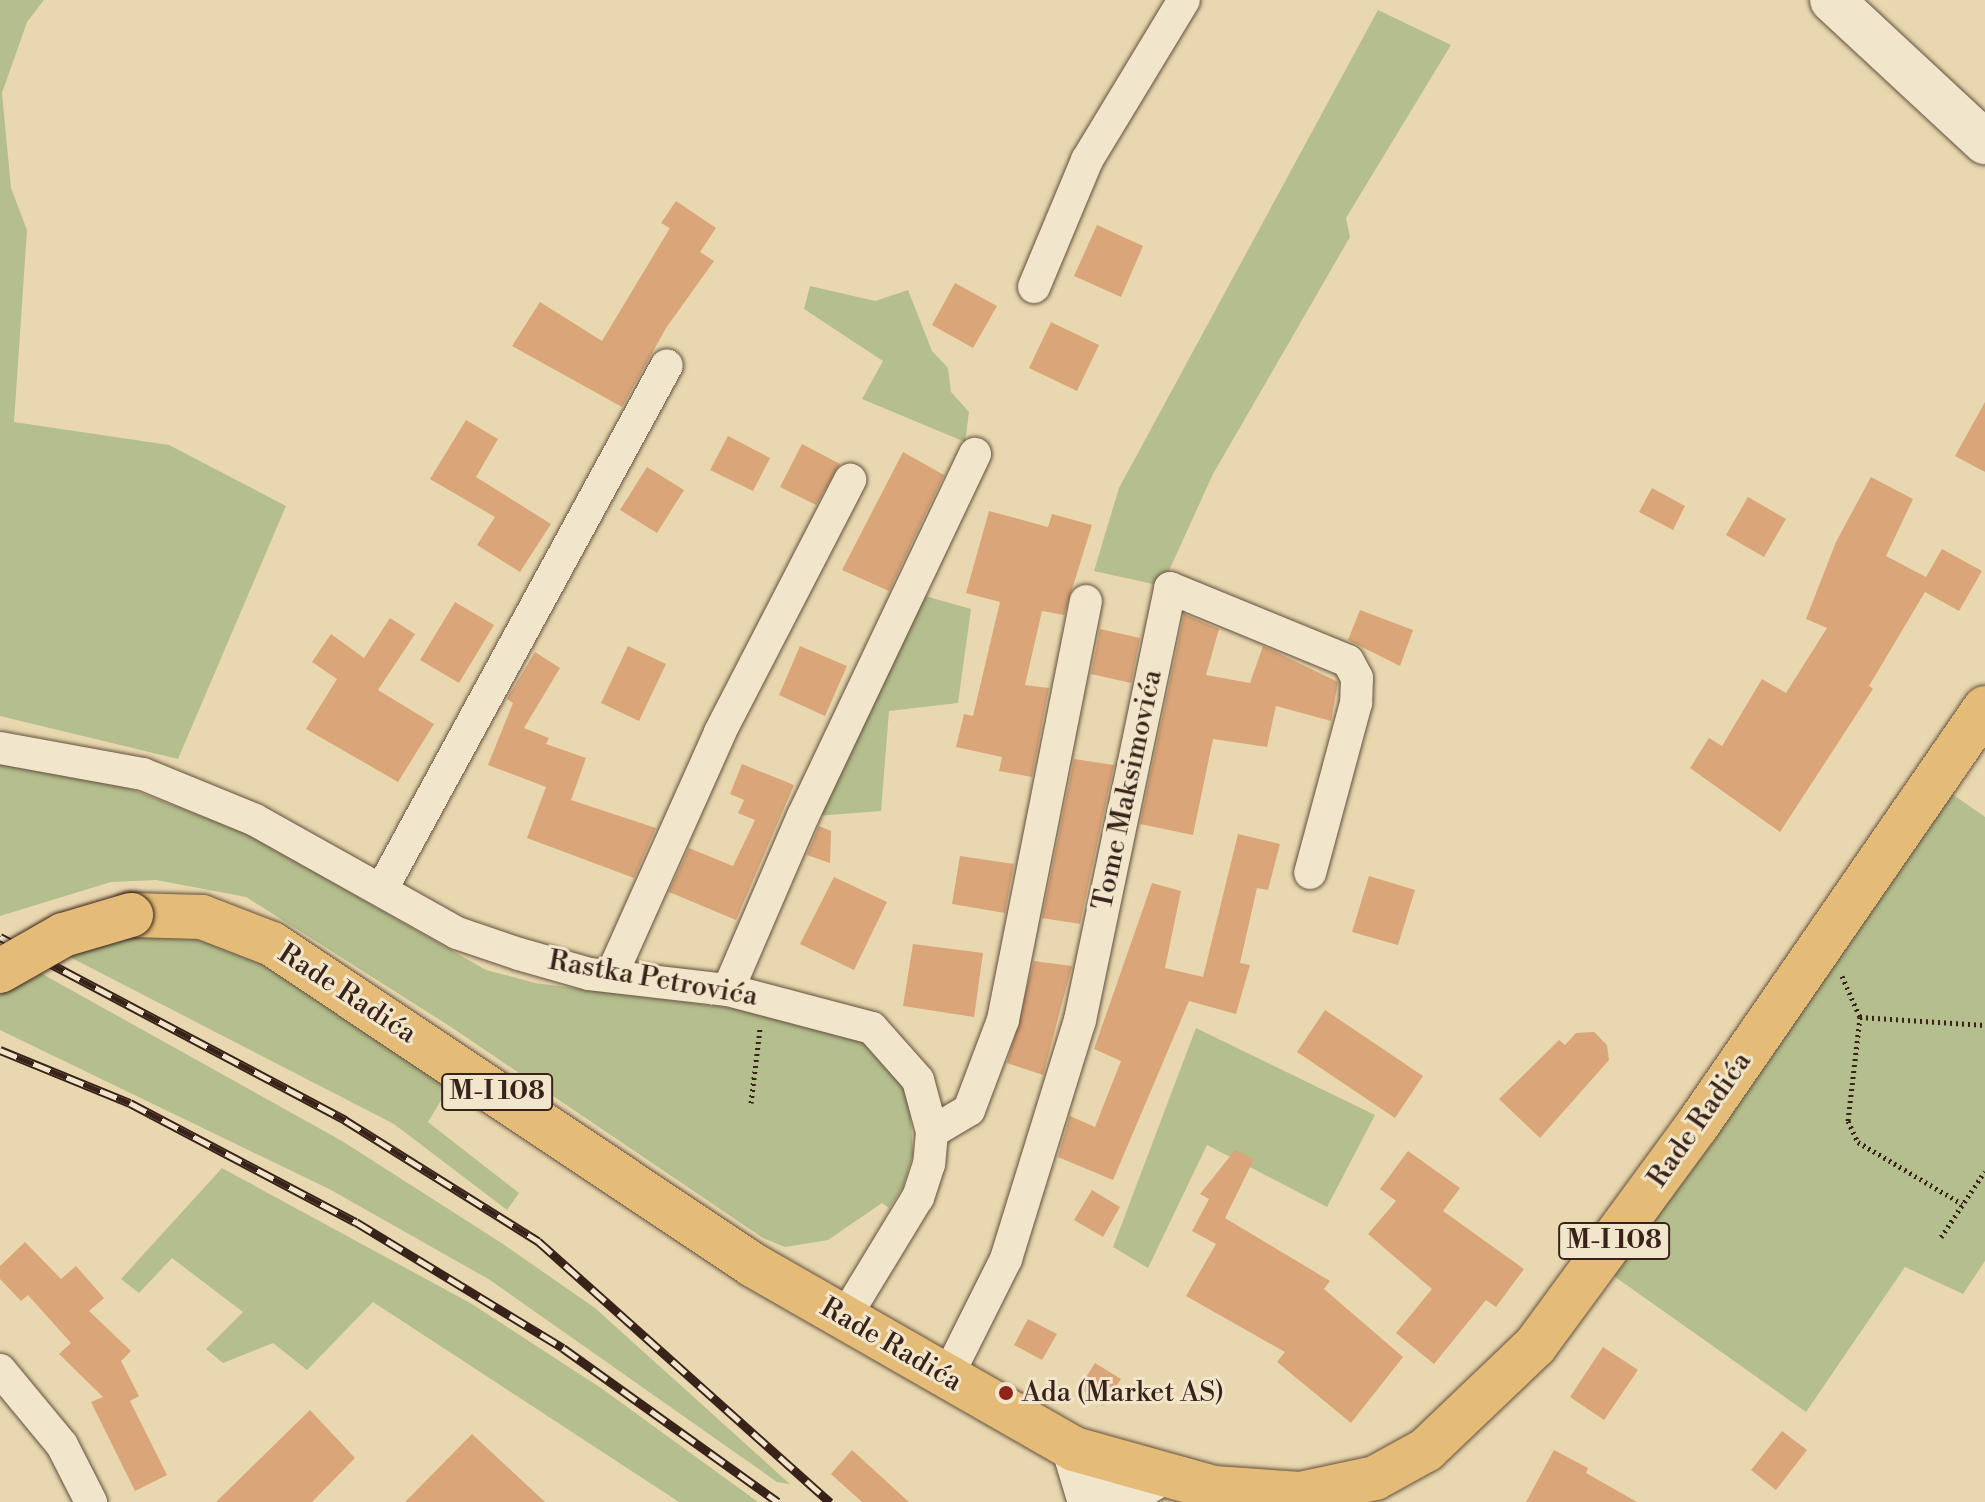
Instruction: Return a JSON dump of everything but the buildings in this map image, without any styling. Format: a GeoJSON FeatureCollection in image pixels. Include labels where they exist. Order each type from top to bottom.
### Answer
{"type":"FeatureCollection","features":[{"type":"Feature","properties":{"kind":"main road","name":"Rade Radića"},"geometry":{"type":"LineString","coordinates":[[0,971],[63,935],[131,915],[202,917],[272,944],[753,1265],[1074,1449],[1252,1497],[1353,1492],[1426,1450],[1535,1346],[1819,949],[1985,708]]}},
{"type":"Feature","properties":{"kind":"street"},"geometry":{"type":"LineString","coordinates":[[1034,287],[1087,160],[1184,0]]}},
{"type":"Feature","properties":{"kind":"street"},"geometry":{"type":"LineString","coordinates":[[1832,0],[1985,142]]}},
{"type":"Feature","properties":{"kind":"street"},"geometry":{"type":"LineString","coordinates":[[382,889],[667,365]]}},
{"type":"Feature","properties":{"kind":"street"},"geometry":{"type":"LineString","coordinates":[[728,990],[809,801],[975,454]]}},
{"type":"Feature","properties":{"kind":"street"},"geometry":{"type":"LineString","coordinates":[[612,974],[720,732],[850,480]]}},
{"type":"Feature","properties":{"kind":"street","name":"Tome Maksimovića"},"geometry":{"type":"LineString","coordinates":[[947,1377],[1006,1259],[1080,1020],[1170,588],[1348,661],[1357,678],[1356,703],[1310,873]]}},
{"type":"Feature","properties":{"kind":"street"},"geometry":{"type":"LineString","coordinates":[[932,1132],[969,1110],[1003,1020],[1086,601]]}},
{"type":"Feature","properties":{"kind":"street","name":"Rastka Petrovića"},"geometry":{"type":"LineString","coordinates":[[0,748],[143,774],[255,820],[457,933],[589,974],[612,974],[728,990],[872,1028],[918,1080],[932,1132],[918,1197],[845,1317]]}},
{"type":"Feature","properties":{"kind":"street"},"geometry":{"type":"LineString","coordinates":[[0,1370],[62,1445],[91,1502]]}},
{"type":"Feature","properties":{"kind":"street"},"geometry":{"type":"LineString","coordinates":[[1074,1449],[1090,1502]]}},
{"type":"Feature","properties":{"kind":"street"},"geometry":{"type":"LineString","coordinates":[[1113,1502],[1160,1474]]}},
{"type":"Feature","properties":{"kind":"path"},"geometry":{"type":"LineString","coordinates":[[1819,949],[1844,978],[1860,1017],[1848,1121],[1858,1142],[1962,1204]]}},
{"type":"Feature","properties":{"kind":"path"},"geometry":{"type":"LineString","coordinates":[[751,1103],[763,998]]}},
{"type":"Feature","properties":{"kind":"path"},"geometry":{"type":"LineString","coordinates":[[1860,1017],[1985,1025]]}},
{"type":"Feature","properties":{"kind":"path"},"geometry":{"type":"LineString","coordinates":[[1941,1237],[1985,1171]]}},
{"type":"Feature","properties":{"kind":"green space"},"geometry":{"type":"Polygon","coordinates":[[[0,0],[44,0],[27,22],[2,93],[11,188],[27,230],[14,422],[169,445],[286,506],[178,759],[0,716],[0,0]]]}},
{"type":"Feature","properties":{"kind":"green space"},"geometry":{"type":"Polygon","coordinates":[[[1378,10],[1451,45],[1346,218],[1350,237],[1213,474],[1162,586],[1094,571],[1119,488],[1378,10]]]}},
{"type":"Feature","properties":{"kind":"green space"},"geometry":{"type":"Polygon","coordinates":[[[810,286],[875,301],[908,290],[932,351],[948,368],[951,392],[969,412],[965,442],[862,399],[883,361],[804,309],[810,286]]]}},
{"type":"Feature","properties":{"kind":"green space"},"geometry":{"type":"Polygon","coordinates":[[[915,593],[971,609],[958,703],[889,711],[881,811],[815,816],[915,593]]]}},
{"type":"Feature","properties":{"kind":"green space"},"geometry":{"type":"Polygon","coordinates":[[[0,764],[117,784],[246,833],[486,970],[535,983],[764,1012],[855,1038],[877,1052],[909,1094],[913,1154],[903,1187],[889,1208],[882,1203],[828,1240],[785,1247],[763,1238],[451,1027],[246,897],[156,880],[111,882],[0,916],[0,764]]]}},
{"type":"Feature","properties":{"kind":"green space"},"geometry":{"type":"Polygon","coordinates":[[[1948,791],[1985,817],[1985,1261],[1963,1294],[1905,1267],[1806,1412],[1611,1274],[1948,791]]]}},
{"type":"Feature","properties":{"kind":"green space"},"geometry":{"type":"Polygon","coordinates":[[[124,934],[219,938],[454,1079],[428,1122],[519,1193],[507,1210],[394,1124],[64,954],[124,934]]]}},
{"type":"Feature","properties":{"kind":"green space"},"geometry":{"type":"Polygon","coordinates":[[[37,971],[342,1141],[500,1242],[595,1308],[790,1484],[777,1482],[490,1280],[331,1190],[0,1030],[0,995],[37,971]]]}},
{"type":"Feature","properties":{"kind":"green space"},"geometry":{"type":"Polygon","coordinates":[[[1196,1028],[1375,1115],[1327,1207],[1207,1145],[1148,1268],[1113,1247],[1196,1028]]]}},
{"type":"Feature","properties":{"kind":"green space"},"geometry":{"type":"Polygon","coordinates":[[[222,1168],[472,1304],[601,1388],[758,1502],[679,1502],[373,1302],[307,1370],[273,1343],[223,1363],[206,1349],[243,1312],[172,1258],[139,1293],[121,1279],[222,1168]]]}},
{"type":"Feature","properties":{"kind":"railway"},"geometry":{"type":"LineString","coordinates":[[0,937],[345,1120],[538,1241],[830,1502]]}},
{"type":"Feature","properties":{"kind":"railway"},"geometry":{"type":"LineString","coordinates":[[0,1050],[130,1103],[356,1222],[563,1348],[778,1502]]}},
{"type":"Feature","properties":{"kind":"place","name":"Ada (Market AS)"},"geometry":{"type":"Point","coordinates":[1006,1393]}}]}
